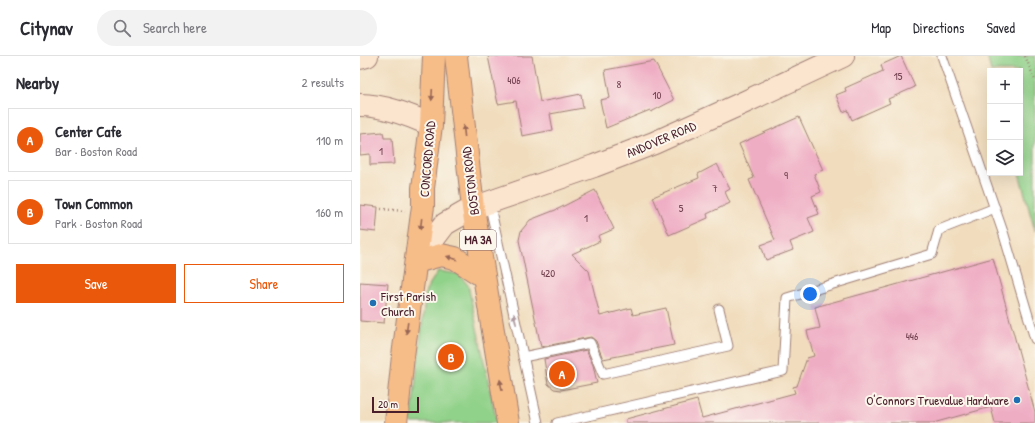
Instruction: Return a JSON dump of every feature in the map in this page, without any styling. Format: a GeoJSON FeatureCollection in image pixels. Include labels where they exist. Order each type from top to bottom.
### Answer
{"type":"FeatureCollection","features":[{"type":"Feature","properties":{"kind":"main road"},"geometry":{"type":"LineString","coordinates":[[360,58],[367,56]]}},
{"type":"Feature","properties":{"kind":"main road","name":"CONCORD ROAD"},"geometry":{"type":"LineString","coordinates":[[396,423],[403,356],[423,206],[423,188],[430,125],[434,56]]}},
{"type":"Feature","properties":{"kind":"main road","name":"BOSTON ROAD"},"geometry":{"type":"LineString","coordinates":[[456,56],[481,205],[484,277],[508,423]]}},
{"type":"Feature","properties":{"kind":"main road","name":"ANDOVER ROAD"},"geometry":{"type":"LineString","coordinates":[[481,205],[594,166],[654,143],[843,56]]}},
{"type":"Feature","properties":{"kind":"main road"},"geometry":{"type":"LineString","coordinates":[[360,105],[368,105],[405,114],[430,125]]}},
{"type":"Feature","properties":{"kind":"main road","name":"CONCORD ROAD"},"geometry":{"type":"LineString","coordinates":[[416,262],[445,224],[481,205]]}},
{"type":"Feature","properties":{"kind":"main road"},"geometry":{"type":"LineString","coordinates":[[416,262],[441,255],[455,258],[484,277]]}},
{"type":"Feature","properties":{"kind":"lane"},"geometry":{"type":"LineString","coordinates":[[942,56],[995,208],[1035,340]]}},
{"type":"Feature","properties":{"kind":"lane"},"geometry":{"type":"LineString","coordinates":[[481,205],[523,357],[538,423]]}},
{"type":"Feature","properties":{"kind":"lane"},"geometry":{"type":"LineString","coordinates":[[557,423],[575,421],[783,371],[787,298],[932,254],[939,230],[995,208]]}},
{"type":"Feature","properties":{"kind":"lane"},"geometry":{"type":"LineString","coordinates":[[523,357],[590,343],[603,374],[728,346],[719,309]]}},
{"type":"Feature","properties":{"kind":"path"},"geometry":{"type":"LineString","coordinates":[[1025,56],[1035,80]]}},
{"type":"Feature","properties":{"kind":"path"},"geometry":{"type":"LineString","coordinates":[[382,209],[409,211]]}},
{"type":"Feature","properties":{"kind":"green space"},"geometry":{"type":"Polygon","coordinates":[[[987,56],[1035,56],[1035,231],[1020,176],[1023,176],[1023,68],[990,68],[987,56]]]}},
{"type":"Feature","properties":{"kind":"green space"},"geometry":{"type":"Polygon","coordinates":[[[438,271],[458,274],[468,285],[497,423],[411,423],[426,290],[438,271]]]}},
{"type":"Feature","properties":{"kind":"building"},"geometry":{"type":"Polygon","coordinates":[[[488,56],[532,56],[540,102],[581,94],[583,108],[550,114],[553,130],[522,136],[516,101],[498,104],[488,56]]]}},
{"type":"Feature","properties":{"kind":"building"},"geometry":{"type":"Polygon","coordinates":[[[901,56],[915,87],[888,99],[890,103],[852,120],[848,110],[843,112],[836,95],[846,91],[845,88],[883,71],[881,65],[901,56]]]}},
{"type":"Feature","properties":{"kind":"building"},"geometry":{"type":"Polygon","coordinates":[[[654,61],[674,100],[651,112],[650,110],[606,128],[600,100],[610,98],[605,70],[654,61]]]}},
{"type":"Feature","properties":{"kind":"building"},"geometry":{"type":"Polygon","coordinates":[[[799,117],[823,170],[814,174],[821,192],[812,196],[819,214],[808,218],[814,232],[790,242],[793,250],[766,260],[761,245],[775,240],[749,180],[754,178],[739,144],[799,117]]]}},
{"type":"Feature","properties":{"kind":"building"},"geometry":{"type":"Polygon","coordinates":[[[383,132],[384,138],[392,138],[394,164],[370,165],[370,154],[360,155],[360,134],[383,132]]]}},
{"type":"Feature","properties":{"kind":"building"},"geometry":{"type":"Polygon","coordinates":[[[717,164],[730,189],[725,192],[730,203],[707,214],[708,218],[669,235],[653,197],[699,178],[698,174],[717,164]]]}},
{"type":"Feature","properties":{"kind":"building"},"geometry":{"type":"Polygon","coordinates":[[[595,190],[614,229],[598,236],[600,241],[572,254],[589,271],[600,316],[631,308],[633,315],[666,308],[674,345],[603,359],[596,341],[591,337],[541,347],[519,240],[521,231],[530,220],[558,209],[595,190]]]}},
{"type":"Feature","properties":{"kind":"building"},"geometry":{"type":"Polygon","coordinates":[[[360,205],[378,207],[376,232],[360,230],[360,205]]]}},
{"type":"Feature","properties":{"kind":"building"},"geometry":{"type":"Polygon","coordinates":[[[993,258],[1035,412],[1035,423],[995,423],[991,407],[933,423],[626,423],[626,419],[697,400],[702,418],[795,393],[793,387],[797,386],[807,358],[814,356],[807,331],[820,328],[815,307],[993,258]]]}},
{"type":"Feature","properties":{"kind":"building","name":"First Parish Church"},"geometry":{"type":"Polygon","coordinates":[[[360,282],[388,284],[384,323],[360,321],[360,282]]]}},
{"type":"Feature","properties":{"kind":"building"},"geometry":{"type":"Polygon","coordinates":[[[586,350],[593,365],[597,383],[561,390],[554,389],[548,384],[544,359],[586,350]]]}},
{"type":"Feature","properties":{"kind":"place","name":"First Parish Church"},"geometry":{"type":"Point","coordinates":[373,303]}},
{"type":"Feature","properties":{"kind":"place","name":"Town Common"},"geometry":{"type":"Point","coordinates":[451,357]}},
{"type":"Feature","properties":{"kind":"place","name":"Center Cafe"},"geometry":{"type":"Point","coordinates":[562,374]}},
{"type":"Feature","properties":{"kind":"place","name":"O'Connors Truevalue Hardware"},"geometry":{"type":"Point","coordinates":[1017,400]}}]}
